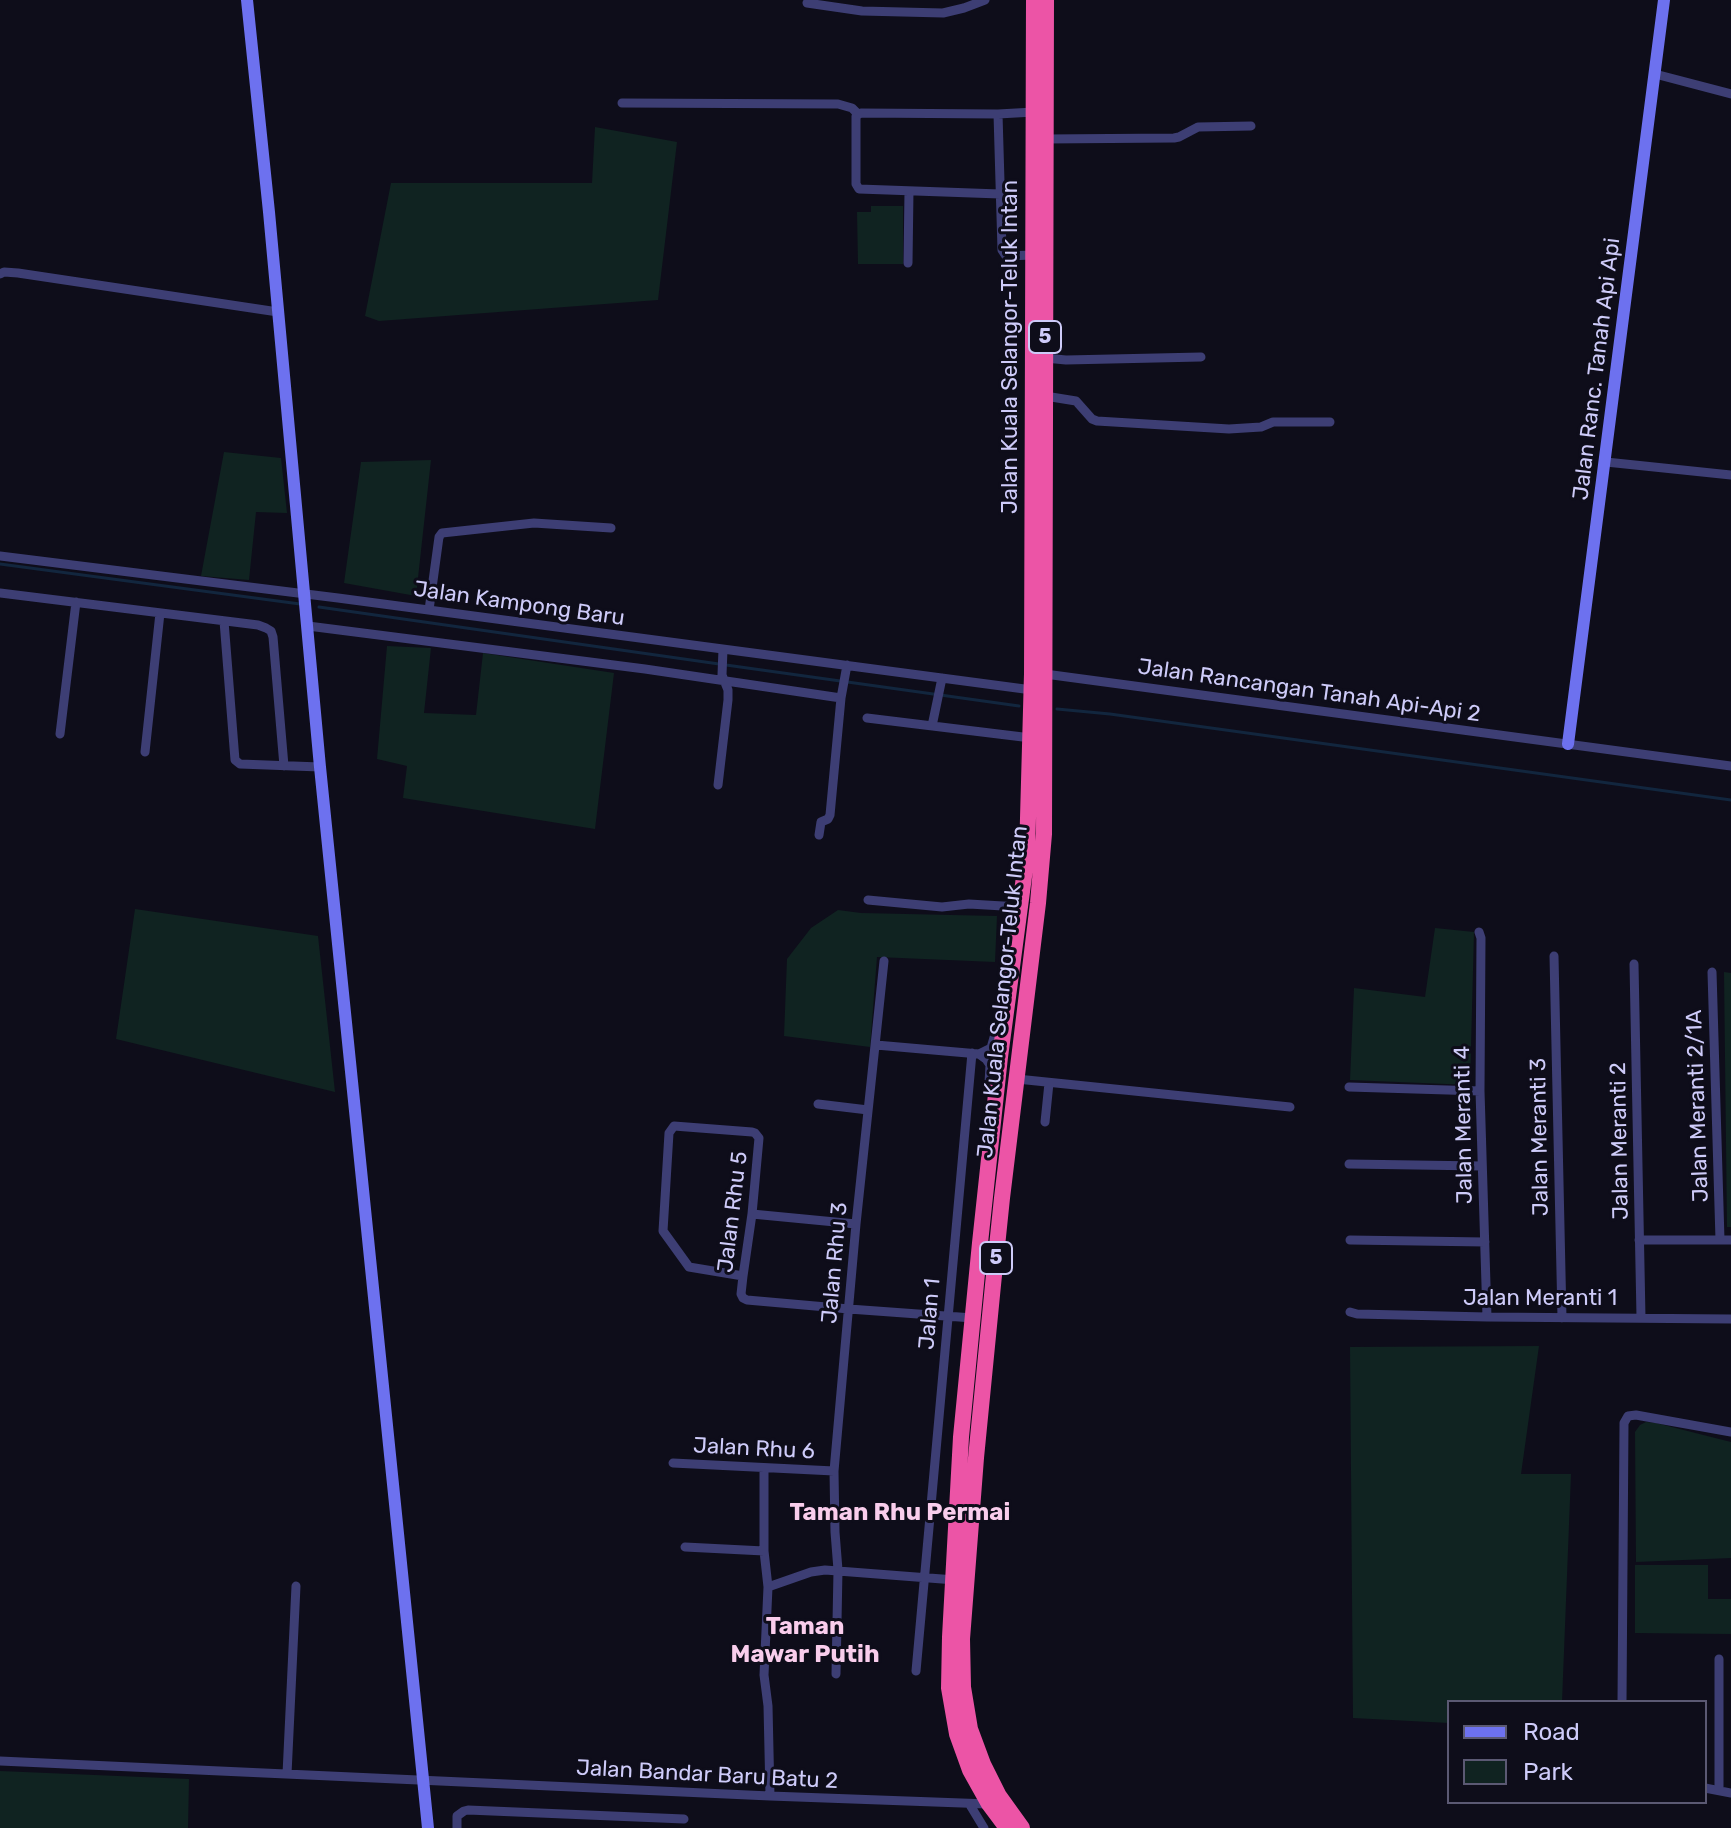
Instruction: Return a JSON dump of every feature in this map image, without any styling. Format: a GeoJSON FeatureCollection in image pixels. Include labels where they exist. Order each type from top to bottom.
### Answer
{"type":"FeatureCollection","features":[{"type":"Feature","properties":{"kind":"highway","name":"Jalan Kuala Selangor-Teluk Intan"},"geometry":{"type":"LineString","coordinates":[[1022,1828],[999,1796],[970,1729],[963,1687],[960,1581],[961,1437],[994,1108],[1027,854],[1032,690],[1034,0]]}},
{"type":"Feature","properties":{"kind":"highway","name":"Jalan Kuala Selangor-Teluk Intan"},"geometry":{"type":"LineString","coordinates":[[1007,1828],[970,1770],[957,1734],[949,1688],[1044,834],[1046,0]]}},
{"type":"Feature","properties":{"kind":"street"},"geometry":{"type":"LineString","coordinates":[[247,0],[320,767],[428,1828]]}},
{"type":"Feature","properties":{"kind":"street"},"geometry":{"type":"LineString","coordinates":[[807,3],[862,11],[943,13],[985,0]]}},
{"type":"Feature","properties":{"kind":"street","name":"Jalan Ranc. Tanah Api Api"},"geometry":{"type":"LineString","coordinates":[[1568,744],[1664,0]]}},
{"type":"Feature","properties":{"kind":"street"},"geometry":{"type":"LineString","coordinates":[[1655,74],[1731,94]]}},
{"type":"Feature","properties":{"kind":"street"},"geometry":{"type":"LineString","coordinates":[[622,103],[838,104],[846,105],[858,114],[1034,112]]}},
{"type":"Feature","properties":{"kind":"street"},"geometry":{"type":"LineString","coordinates":[[858,114],[855,119],[856,184],[859,189],[1000,194]]}},
{"type":"Feature","properties":{"kind":"street"},"geometry":{"type":"LineString","coordinates":[[998,114],[1003,253],[1006,256],[1033,255]]}},
{"type":"Feature","properties":{"kind":"street"},"geometry":{"type":"LineString","coordinates":[[1046,139],[1174,138],[1198,127],[1251,126]]}},
{"type":"Feature","properties":{"kind":"street"},"geometry":{"type":"LineString","coordinates":[[908,263],[909,191]]}},
{"type":"Feature","properties":{"kind":"street"},"geometry":{"type":"LineString","coordinates":[[0,274],[18,273],[278,312]]}},
{"type":"Feature","properties":{"kind":"street"},"geometry":{"type":"LineString","coordinates":[[1045,358],[1201,357]]}},
{"type":"Feature","properties":{"kind":"street"},"geometry":{"type":"LineString","coordinates":[[1045,396],[1077,401],[1097,421],[1229,429],[1261,427],[1273,422],[1330,422]]}},
{"type":"Feature","properties":{"kind":"street"},"geometry":{"type":"LineString","coordinates":[[1606,462],[1731,475]]}},
{"type":"Feature","properties":{"kind":"street"},"geometry":{"type":"LineString","coordinates":[[429,610],[442,533],[534,523],[611,528]]}},
{"type":"Feature","properties":{"kind":"street","name":"Jalan Kampong Baru"},"geometry":{"type":"LineString","coordinates":[[0,556],[305,593],[723,652],[847,665],[941,683],[1032,690]]}},
{"type":"Feature","properties":{"kind":"street"},"geometry":{"type":"LineString","coordinates":[[0,593],[258,625],[271,631],[284,766]]}},
{"type":"Feature","properties":{"kind":"street"},"geometry":{"type":"LineString","coordinates":[[60,734],[76,602]]}},
{"type":"Feature","properties":{"kind":"street"},"geometry":{"type":"LineString","coordinates":[[145,752],[160,613]]}},
{"type":"Feature","properties":{"kind":"street"},"geometry":{"type":"LineString","coordinates":[[224,621],[235,760],[240,764],[320,767]]}},
{"type":"Feature","properties":{"kind":"street"},"geometry":{"type":"LineString","coordinates":[[308,626],[723,678],[841,698]]}},
{"type":"Feature","properties":{"kind":"street"},"geometry":{"type":"LineString","coordinates":[[718,785],[728,700],[723,678],[723,652]]}},
{"type":"Feature","properties":{"kind":"street"},"geometry":{"type":"LineString","coordinates":[[819,835],[821,822],[830,815],[847,665]]}},
{"type":"Feature","properties":{"kind":"street","name":"Jalan Rancangan Tanah Api-Api 2"},"geometry":{"type":"LineString","coordinates":[[1045,674],[1731,766]]}},
{"type":"Feature","properties":{"kind":"street"},"geometry":{"type":"LineString","coordinates":[[932,726],[941,683]]}},
{"type":"Feature","properties":{"kind":"street"},"geometry":{"type":"LineString","coordinates":[[867,718],[1031,738]]}},
{"type":"Feature","properties":{"kind":"street"},"geometry":{"type":"LineString","coordinates":[[868,900],[942,907],[969,904],[1020,907]]}},
{"type":"Feature","properties":{"kind":"street","name":"Jalan Meranti 4"},"geometry":{"type":"LineString","coordinates":[[1479,932],[1487,1317]]}},
{"type":"Feature","properties":{"kind":"street","name":"Jalan Meranti 3"},"geometry":{"type":"LineString","coordinates":[[1554,956],[1562,1318]]}},
{"type":"Feature","properties":{"kind":"street","name":"Jalan Rhu 3"},"geometry":{"type":"LineString","coordinates":[[836,1674],[838,1570],[834,1471],[884,961]]}},
{"type":"Feature","properties":{"kind":"street","name":"Jalan Meranti 2"},"geometry":{"type":"LineString","coordinates":[[1634,964],[1641,1317]]}},
{"type":"Feature","properties":{"kind":"street","name":"Jalan Meranti 2/1A"},"geometry":{"type":"LineString","coordinates":[[1712,972],[1726,1240]]}},
{"type":"Feature","properties":{"kind":"street"},"geometry":{"type":"LineString","coordinates":[[976,1054],[991,1048],[998,1014],[1007,1000]]}},
{"type":"Feature","properties":{"kind":"street"},"geometry":{"type":"LineString","coordinates":[[876,1045],[976,1054],[986,1059],[990,1065],[989,1083],[994,1108]]}},
{"type":"Feature","properties":{"kind":"street","name":"Jalan 1"},"geometry":{"type":"LineString","coordinates":[[916,1671],[948,1317],[976,1054]]}},
{"type":"Feature","properties":{"kind":"street"},"geometry":{"type":"LineString","coordinates":[[1017,1079],[1290,1107]]}},
{"type":"Feature","properties":{"kind":"street"},"geometry":{"type":"LineString","coordinates":[[1045,1122],[1049,1083]]}},
{"type":"Feature","properties":{"kind":"street"},"geometry":{"type":"LineString","coordinates":[[1349,1087],[1480,1091]]}},
{"type":"Feature","properties":{"kind":"street"},"geometry":{"type":"LineString","coordinates":[[818,1104],[868,1110]]}},
{"type":"Feature","properties":{"kind":"street","name":"Jalan Rhu 5"},"geometry":{"type":"LineString","coordinates":[[743,1276],[689,1267],[663,1231],[671,1127],[677,1125],[758,1135],[760,1142],[741,1294],[743,1298],[849,1309]]}},
{"type":"Feature","properties":{"kind":"street"},"geometry":{"type":"LineString","coordinates":[[1349,1164],[1482,1166]]}},
{"type":"Feature","properties":{"kind":"street"},"geometry":{"type":"LineString","coordinates":[[752,1214],[856,1224]]}},
{"type":"Feature","properties":{"kind":"street"},"geometry":{"type":"LineString","coordinates":[[1350,1240],[1485,1242]]}},
{"type":"Feature","properties":{"kind":"street"},"geometry":{"type":"LineString","coordinates":[[1639,1240],[1726,1240]]}},
{"type":"Feature","properties":{"kind":"street"},"geometry":{"type":"LineString","coordinates":[[849,1309],[973,1318]]}},
{"type":"Feature","properties":{"kind":"street","name":"Jalan Meranti 1"},"geometry":{"type":"LineString","coordinates":[[1350,1312],[1487,1317],[1731,1319]]}},
{"type":"Feature","properties":{"kind":"street"},"geometry":{"type":"LineString","coordinates":[[1622,1700],[1624,1423],[1628,1416],[1636,1415],[1731,1432]]}},
{"type":"Feature","properties":{"kind":"street"},"geometry":{"type":"LineString","coordinates":[[937,1434],[961,1437]]}},
{"type":"Feature","properties":{"kind":"street","name":"Jalan Rhu 6"},"geometry":{"type":"LineString","coordinates":[[673,1463],[834,1471]]}},
{"type":"Feature","properties":{"kind":"street"},"geometry":{"type":"LineString","coordinates":[[764,1468],[764,1551],[768,1587],[764,1675],[768,1706],[770,1796]]}},
{"type":"Feature","properties":{"kind":"street"},"geometry":{"type":"LineString","coordinates":[[685,1547],[764,1551]]}},
{"type":"Feature","properties":{"kind":"street"},"geometry":{"type":"LineString","coordinates":[[768,1587],[811,1572],[838,1570],[960,1581]]}},
{"type":"Feature","properties":{"kind":"street"},"geometry":{"type":"LineString","coordinates":[[287,1774],[296,1586]]}},
{"type":"Feature","properties":{"kind":"street"},"geometry":{"type":"LineString","coordinates":[[1719,1659],[1719,1790]]}},
{"type":"Feature","properties":{"kind":"street","name":"Jalan Bandar Baru Batu 2"},"geometry":{"type":"LineString","coordinates":[[0,1761],[989,1804]]}},
{"type":"Feature","properties":{"kind":"street"},"geometry":{"type":"LineString","coordinates":[[1707,1788],[1731,1793]]}},
{"type":"Feature","properties":{"kind":"street"},"geometry":{"type":"LineString","coordinates":[[970,1805],[984,1828]]}},
{"type":"Feature","properties":{"kind":"street"},"geometry":{"type":"LineString","coordinates":[[457,1828],[457,1816],[468,1810],[684,1819]]}},
{"type":"Feature","properties":{"kind":"green space"},"geometry":{"type":"Polygon","coordinates":[[[595,127],[677,142],[658,300],[379,321],[365,316],[391,183],[592,183],[595,127]]]}},
{"type":"Feature","properties":{"kind":"green space"},"geometry":{"type":"Polygon","coordinates":[[[871,206],[903,206],[903,264],[858,264],[857,212],[871,212],[871,206]]]}},
{"type":"Feature","properties":{"kind":"green space"},"geometry":{"type":"Polygon","coordinates":[[[224,452],[281,458],[287,513],[256,512],[249,580],[201,576],[224,452]]]}},
{"type":"Feature","properties":{"kind":"green space"},"geometry":{"type":"Polygon","coordinates":[[[431,460],[416,596],[344,583],[361,462],[431,460]]]}},
{"type":"Feature","properties":{"kind":"green space"},"geometry":{"type":"Polygon","coordinates":[[[387,646],[431,648],[424,713],[476,715],[483,653],[614,673],[595,829],[403,798],[407,766],[377,759],[387,646]]]}},
{"type":"Feature","properties":{"kind":"green space"},"geometry":{"type":"Polygon","coordinates":[[[135,909],[318,936],[335,1092],[116,1039],[135,909]]]}},
{"type":"Feature","properties":{"kind":"green space"},"geometry":{"type":"Polygon","coordinates":[[[838,910],[997,916],[995,962],[877,957],[870,1047],[784,1036],[787,959],[811,928],[838,910]]]}},
{"type":"Feature","properties":{"kind":"green space"},"geometry":{"type":"Polygon","coordinates":[[[1435,928],[1474,932],[1470,1085],[1350,1080],[1354,988],[1425,997],[1435,928]]]}},
{"type":"Feature","properties":{"kind":"green space"},"geometry":{"type":"Polygon","coordinates":[[[1724,972],[1731,973],[1731,1227],[1727,1227],[1724,972]]]}},
{"type":"Feature","properties":{"kind":"green space"},"geometry":{"type":"Polygon","coordinates":[[[1539,1346],[1521,1474],[1571,1474],[1562,1700],[1447,1700],[1447,1723],[1353,1718],[1350,1347],[1539,1346]]]}},
{"type":"Feature","properties":{"kind":"green space"},"geometry":{"type":"Polygon","coordinates":[[[1646,1422],[1731,1442],[1731,1558],[1636,1562],[1635,1432],[1646,1422]]]}},
{"type":"Feature","properties":{"kind":"green space"},"geometry":{"type":"Polygon","coordinates":[[[1635,1565],[1708,1565],[1708,1599],[1731,1599],[1731,1634],[1635,1633],[1635,1565]]]}},
{"type":"Feature","properties":{"kind":"green space"},"geometry":{"type":"Polygon","coordinates":[[[0,1771],[189,1779],[188,1828],[0,1828],[0,1771]]]}},
{"type":"Feature","properties":{"kind":"waterway"},"geometry":{"type":"LineString","coordinates":[[0,564],[300,604]]}},
{"type":"Feature","properties":{"kind":"waterway"},"geometry":{"type":"LineString","coordinates":[[319,607],[719,664]]}},
{"type":"Feature","properties":{"kind":"waterway"},"geometry":{"type":"LineString","coordinates":[[726,665],[1019,706]]}},
{"type":"Feature","properties":{"kind":"waterway"},"geometry":{"type":"LineString","coordinates":[[1057,709],[1731,800]]}},
{"type":"Feature","properties":{"kind":"district","name":"Taman Rhu Permai"},"geometry":{"type":"Point","coordinates":[900,1513]}},
{"type":"Feature","properties":{"kind":"district","name":"Taman Mawar Putih"},"geometry":{"type":"Point","coordinates":[805,1641]}}]}
